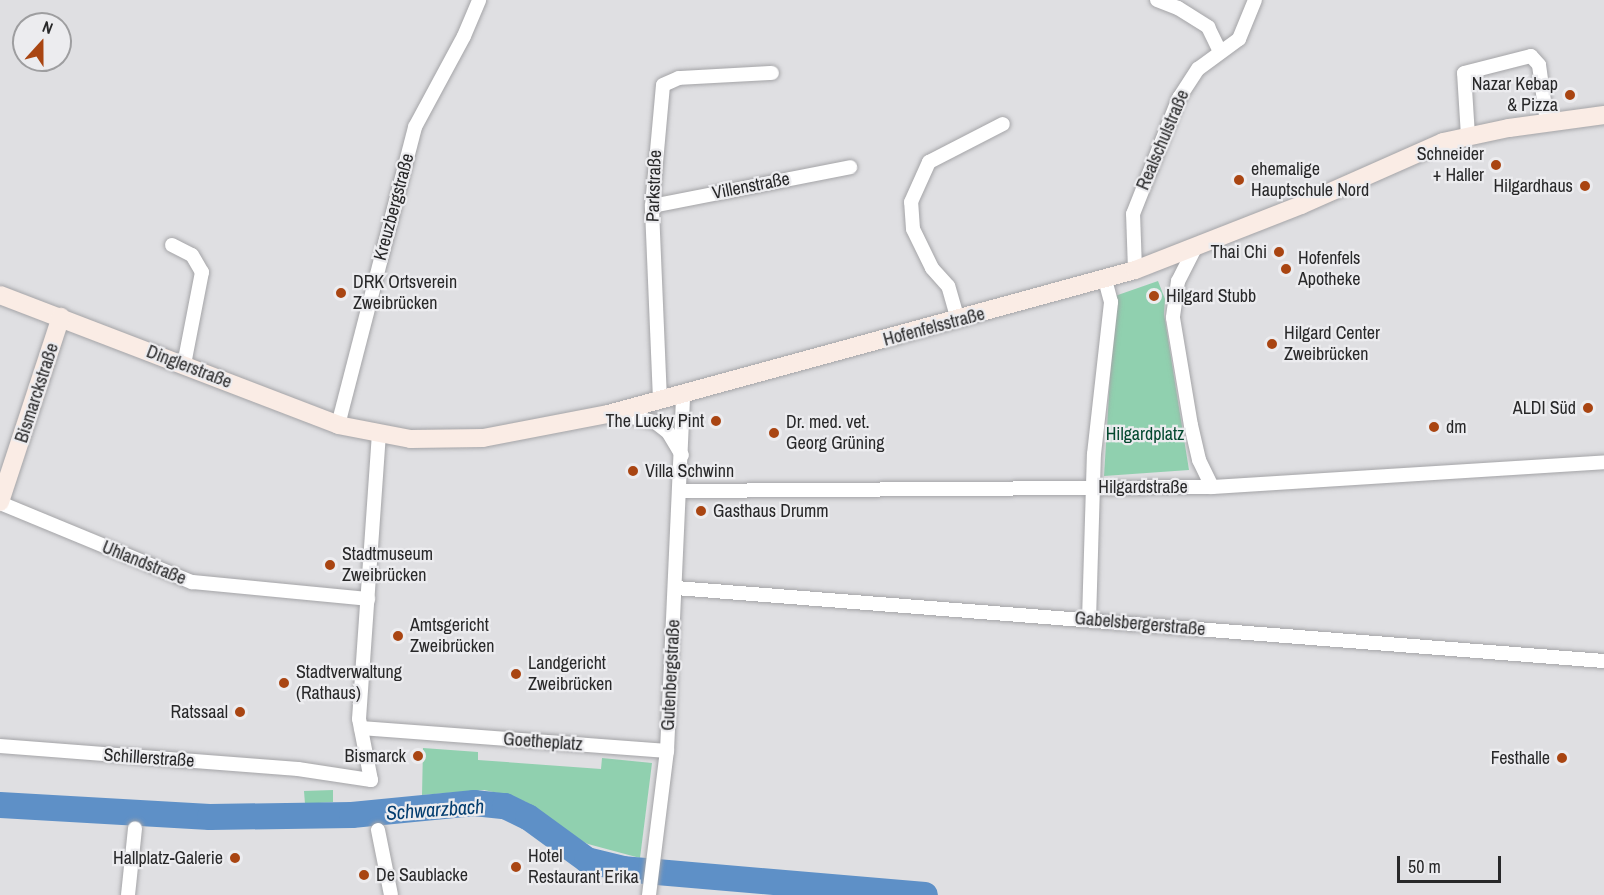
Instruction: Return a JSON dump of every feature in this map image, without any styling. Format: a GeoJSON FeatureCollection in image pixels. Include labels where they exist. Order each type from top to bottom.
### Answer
{"type":"FeatureCollection","features":[{"type":"Feature","properties":{"kind":"main road","name":"Hofenfelsstraße"},"geometry":{"type":"LineString","coordinates":[[380,434],[411,439],[483,438],[608,414],[1135,270],[1195,248],[1410,154],[1468,136],[1604,115]]}},
{"type":"Feature","properties":{"kind":"main road","name":"Dinglerstraße"},"geometry":{"type":"LineString","coordinates":[[0,295],[338,424],[380,434]]}},
{"type":"Feature","properties":{"kind":"main road","name":"Bismarckstraße"},"geometry":{"type":"LineString","coordinates":[[0,503],[5,475],[61,317]]}},
{"type":"Feature","properties":{"kind":"street","name":"Kreuzbergstraße"},"geometry":{"type":"LineString","coordinates":[[338,424],[415,127],[456,54],[479,0]]}},
{"type":"Feature","properties":{"kind":"street"},"geometry":{"type":"LineString","coordinates":[[1157,0],[1178,8],[1208,27],[1221,52]]}},
{"type":"Feature","properties":{"kind":"street","name":"Realschulstraße"},"geometry":{"type":"LineString","coordinates":[[1135,270],[1131,234],[1139,194],[1188,82],[1245,29],[1255,0]]}},
{"type":"Feature","properties":{"kind":"street"},"geometry":{"type":"LineString","coordinates":[[1468,136],[1464,73],[1531,56],[1539,65],[1547,122]]}},
{"type":"Feature","properties":{"kind":"street","name":"Parkstraße"},"geometry":{"type":"LineString","coordinates":[[660,399],[652,206],[663,85],[679,78],[772,73]]}},
{"type":"Feature","properties":{"kind":"street"},"geometry":{"type":"LineString","coordinates":[[958,320],[948,286],[932,268],[913,228],[910,202],[929,162],[1003,124]]}},
{"type":"Feature","properties":{"kind":"street","name":"Villenstraße"},"geometry":{"type":"LineString","coordinates":[[652,206],[850,166]]}},
{"type":"Feature","properties":{"kind":"street"},"geometry":{"type":"LineString","coordinates":[[172,245],[192,255],[202,272],[184,364]]}},
{"type":"Feature","properties":{"kind":"street"},"geometry":{"type":"LineString","coordinates":[[1195,248],[1178,281],[1173,318],[1199,460],[1212,487]]}},
{"type":"Feature","properties":{"kind":"street"},"geometry":{"type":"LineString","coordinates":[[1089,620],[1092,487],[1111,302],[1105,279]]}},
{"type":"Feature","properties":{"kind":"street","name":"Gutenbergstraße"},"geometry":{"type":"LineString","coordinates":[[649,892],[667,751],[681,491],[683,394]]}},
{"type":"Feature","properties":{"kind":"street"},"geometry":{"type":"LineString","coordinates":[[608,414],[655,422],[668,432],[682,455]]}},
{"type":"Feature","properties":{"kind":"street"},"geometry":{"type":"LineString","coordinates":[[361,728],[362,671],[380,434]]}},
{"type":"Feature","properties":{"kind":"street","name":"Hilgardstraße"},"geometry":{"type":"LineString","coordinates":[[681,491],[1212,487],[1604,462]]}},
{"type":"Feature","properties":{"kind":"street","name":"Uhlandstraße"},"geometry":{"type":"LineString","coordinates":[[0,503],[192,582],[368,599]]}},
{"type":"Feature","properties":{"kind":"street","name":"Gabelsbergerstraße"},"geometry":{"type":"LineString","coordinates":[[676,588],[1604,661]]}},
{"type":"Feature","properties":{"kind":"street","name":"Goetheplatz"},"geometry":{"type":"LineString","coordinates":[[361,728],[667,751]]}},
{"type":"Feature","properties":{"kind":"street","name":"Schillerstraße"},"geometry":{"type":"LineString","coordinates":[[0,746],[298,769],[371,780],[361,728]]}},
{"type":"Feature","properties":{"kind":"street"},"geometry":{"type":"LineString","coordinates":[[128,895],[135,828]]}},
{"type":"Feature","properties":{"kind":"street"},"geometry":{"type":"LineString","coordinates":[[378,830],[391,895]]}},
{"type":"Feature","properties":{"kind":"green space","name":"Hilgardplatz"},"geometry":{"type":"Polygon","coordinates":[[[1158,281],[1165,299],[1164,314],[1189,470],[1104,476],[1115,296],[1158,281]]]}},
{"type":"Feature","properties":{"kind":"green space"},"geometry":{"type":"Polygon","coordinates":[[[423,748],[478,752],[478,760],[601,769],[602,758],[652,763],[640,858],[588,844],[565,833],[526,802],[507,795],[484,790],[422,795],[423,748]]]}},
{"type":"Feature","properties":{"kind":"green space"},"geometry":{"type":"Polygon","coordinates":[[[333,790],[333,802],[305,804],[304,791],[333,790]]]}},
{"type":"Feature","properties":{"kind":"waterway","name":"Schwarzbach"},"geometry":{"type":"LineString","coordinates":[[0,805],[210,817],[352,815],[474,803],[505,806],[528,817],[587,860],[622,869],[925,895]]}},
{"type":"Feature","properties":{"kind":"place","name":"Nazar Kebap & Pizza"},"geometry":{"type":"Point","coordinates":[1570,95]}},
{"type":"Feature","properties":{"kind":"place","name":"Schneider + Haller"},"geometry":{"type":"Point","coordinates":[1496,165]}},
{"type":"Feature","properties":{"kind":"place","name":"ehemalige Hauptschule Nord"},"geometry":{"type":"Point","coordinates":[1239,180]}},
{"type":"Feature","properties":{"kind":"place","name":"Hilgardhaus"},"geometry":{"type":"Point","coordinates":[1585,186]}},
{"type":"Feature","properties":{"kind":"place","name":"Thai Chi"},"geometry":{"type":"Point","coordinates":[1279,252]}},
{"type":"Feature","properties":{"kind":"place","name":"Hofenfels Apotheke"},"geometry":{"type":"Point","coordinates":[1286,269]}},
{"type":"Feature","properties":{"kind":"place","name":"DRK Ortsverein Zweibrücken"},"geometry":{"type":"Point","coordinates":[341,293]}},
{"type":"Feature","properties":{"kind":"place","name":"Hilgard Stubb"},"geometry":{"type":"Point","coordinates":[1154,296]}},
{"type":"Feature","properties":{"kind":"place","name":"Hilgard Center Zweibrücken"},"geometry":{"type":"Point","coordinates":[1272,344]}},
{"type":"Feature","properties":{"kind":"place","name":"ALDI Süd"},"geometry":{"type":"Point","coordinates":[1588,408]}},
{"type":"Feature","properties":{"kind":"place","name":"The Lucky Pint"},"geometry":{"type":"Point","coordinates":[716,421]}},
{"type":"Feature","properties":{"kind":"place","name":"dm"},"geometry":{"type":"Point","coordinates":[1434,427]}},
{"type":"Feature","properties":{"kind":"place","name":"Dr. med. vet. Georg Grüning"},"geometry":{"type":"Point","coordinates":[774,433]}},
{"type":"Feature","properties":{"kind":"place","name":"Villa Schwinn"},"geometry":{"type":"Point","coordinates":[633,471]}},
{"type":"Feature","properties":{"kind":"place","name":"Gasthaus Drumm"},"geometry":{"type":"Point","coordinates":[701,511]}},
{"type":"Feature","properties":{"kind":"place","name":"Stadtmuseum Zweibrücken"},"geometry":{"type":"Point","coordinates":[330,565]}},
{"type":"Feature","properties":{"kind":"place","name":"Amtsgericht Zweibrücken"},"geometry":{"type":"Point","coordinates":[398,636]}},
{"type":"Feature","properties":{"kind":"place","name":"Landgericht Zweibrücken"},"geometry":{"type":"Point","coordinates":[516,674]}},
{"type":"Feature","properties":{"kind":"place","name":"Stadtverwaltung (Rathaus)"},"geometry":{"type":"Point","coordinates":[284,683]}},
{"type":"Feature","properties":{"kind":"place","name":"Ratssaal"},"geometry":{"type":"Point","coordinates":[240,712]}},
{"type":"Feature","properties":{"kind":"place","name":"Bismarck"},"geometry":{"type":"Point","coordinates":[418,756]}},
{"type":"Feature","properties":{"kind":"place","name":"Festhalle"},"geometry":{"type":"Point","coordinates":[1562,758]}},
{"type":"Feature","properties":{"kind":"place","name":"Hallplatz-Galerie"},"geometry":{"type":"Point","coordinates":[235,858]}},
{"type":"Feature","properties":{"kind":"place","name":"Hotel Restaurant Erika"},"geometry":{"type":"Point","coordinates":[516,867]}},
{"type":"Feature","properties":{"kind":"place","name":"De Saublacke"},"geometry":{"type":"Point","coordinates":[364,875]}}]}
